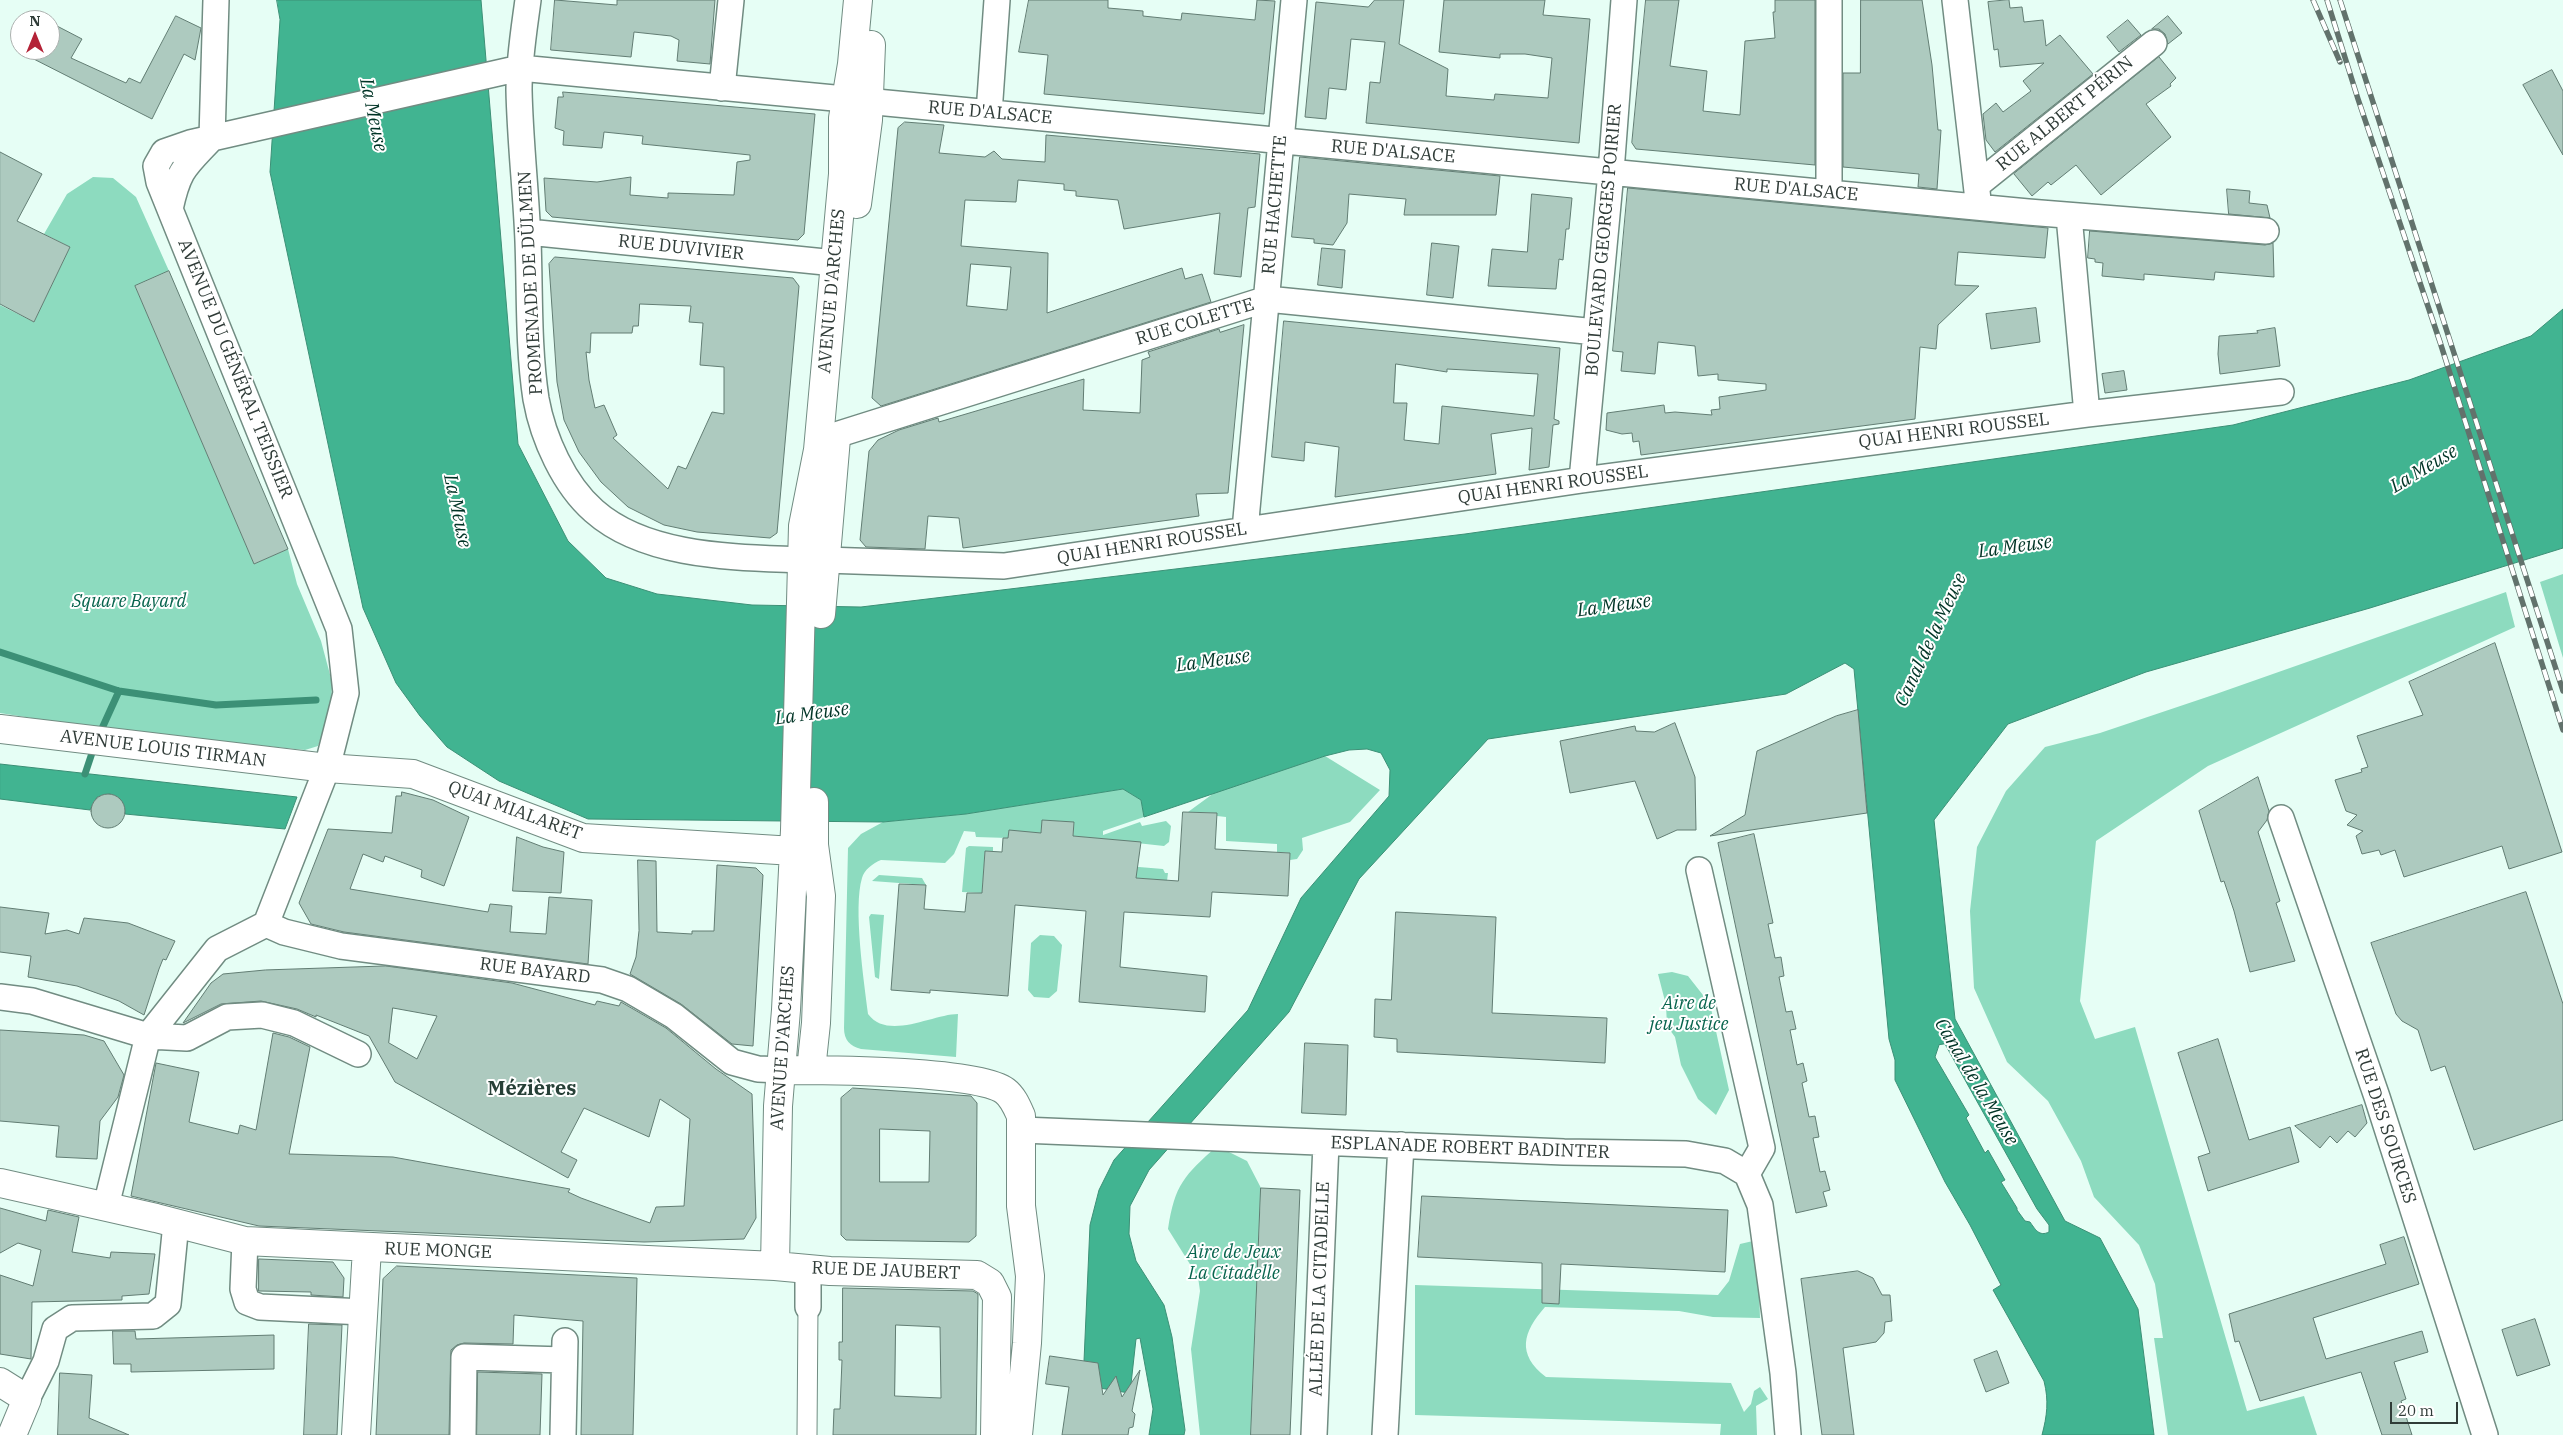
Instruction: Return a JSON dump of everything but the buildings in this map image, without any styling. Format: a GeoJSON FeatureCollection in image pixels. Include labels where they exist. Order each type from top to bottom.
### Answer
{"type":"FeatureCollection","features":[{"type":"Feature","properties":{"kind":"main road","name":"AVENUE D'ARCHES"},"geometry":{"type":"LineString","coordinates":[[813,570],[836,435],[857,202],[866,149],[857,101],[858,0]]}},
{"type":"Feature","properties":{"kind":"main road","name":"AVENUE D'ARCHES"},"geometry":{"type":"LineString","coordinates":[[813,570],[803,526],[818,450],[835,263],[857,101],[875,0]]}},
{"type":"Feature","properties":{"kind":"main road"},"geometry":{"type":"LineString","coordinates":[[801,838],[813,570]]}},
{"type":"Feature","properties":{"kind":"main road","name":"AVENUE LOUIS TIRMAN"},"geometry":{"type":"LineString","coordinates":[[0,729],[327,768]]}},
{"type":"Feature","properties":{"kind":"main road","name":"QUAI MIALARET"},"geometry":{"type":"LineString","coordinates":[[327,768],[413,774],[583,838],[801,838]]}},
{"type":"Feature","properties":{"kind":"main road","name":"AVENUE D'ARCHES"},"geometry":{"type":"LineString","coordinates":[[775,1266],[778,1106],[801,838]]}},
{"type":"Feature","properties":{"kind":"main road","name":"AVENUE D'ARCHES"},"geometry":{"type":"LineString","coordinates":[[801,838],[821,896],[816,1023],[811,1070]]}},
{"type":"Feature","properties":{"kind":"main road"},"geometry":{"type":"LineString","coordinates":[[782,1070],[866,1071],[972,1080],[996,1086],[1005,1091],[1015,1102],[1021,1116],[1021,1206],[1030,1276],[1027,1343],[1018,1435]]}},
{"type":"Feature","properties":{"kind":"main road","name":"RUE MONGE"},"geometry":{"type":"LineString","coordinates":[[0,1182],[245,1241],[775,1266]]}},
{"type":"Feature","properties":{"kind":"main road"},"geometry":{"type":"LineString","coordinates":[[356,1435],[368,1248]]}},
{"type":"Feature","properties":{"kind":"main road","name":"RUE DE JAUBERT"},"geometry":{"type":"LineString","coordinates":[[775,1266],[808,1269],[969,1273],[977,1274],[990,1283],[997,1297],[995,1435]]}},
{"type":"Feature","properties":{"kind":"main road"},"geometry":{"type":"LineString","coordinates":[[0,1382],[27,1399],[12,1435]]}},
{"type":"Feature","properties":{"kind":"street"},"geometry":{"type":"LineString","coordinates":[[170,209],[181,173],[212,138],[216,0]]}},
{"type":"Feature","properties":{"kind":"street","name":"PROMENADE DE DÜLMEN"},"geometry":{"type":"LineString","coordinates":[[528,0],[519,89],[536,399],[548,441],[569,481],[594,511],[627,532],[666,546],[813,570]]}},
{"type":"Feature","properties":{"kind":"street"},"geometry":{"type":"LineString","coordinates":[[722,88],[730,0]]}},
{"type":"Feature","properties":{"kind":"street"},"geometry":{"type":"LineString","coordinates":[[989,113],[997,0]]}},
{"type":"Feature","properties":{"kind":"street","name":"RUE HACHETTE"},"geometry":{"type":"LineString","coordinates":[[1245,530],[1294,0]]}},
{"type":"Feature","properties":{"kind":"street","name":"BOULEVARD GEORGES POIRIER"},"geometry":{"type":"LineString","coordinates":[[1582,480],[1611,172],[1624,0]]}},
{"type":"Feature","properties":{"kind":"street"},"geometry":{"type":"LineString","coordinates":[[1829,0],[1829,193]]}},
{"type":"Feature","properties":{"kind":"street"},"geometry":{"type":"LineString","coordinates":[[1955,0],[1978,196]]}},
{"type":"Feature","properties":{"kind":"street","name":"RUE ALBERT PÉRIN"},"geometry":{"type":"LineString","coordinates":[[1978,196],[2154,43]]}},
{"type":"Feature","properties":{"kind":"street","name":"RUE D'ALSACE"},"geometry":{"type":"LineString","coordinates":[[212,138],[520,68],[1829,193],[1978,196],[2069,216],[2266,231]]}},
{"type":"Feature","properties":{"kind":"street"},"geometry":{"type":"LineString","coordinates":[[160,159],[212,138]]}},
{"type":"Feature","properties":{"kind":"street"},"geometry":{"type":"LineString","coordinates":[[160,159],[181,173]]}},
{"type":"Feature","properties":{"kind":"street","name":"AVENUE DU GÉNÉRAL TEISSIER"},"geometry":{"type":"LineString","coordinates":[[160,159],[159,182],[339,629],[346,694],[327,768],[266,924]]}},
{"type":"Feature","properties":{"kind":"street"},"geometry":{"type":"LineString","coordinates":[[2069,216],[2087,414]]}},
{"type":"Feature","properties":{"kind":"street","name":"RUE DUVIVIER"},"geometry":{"type":"LineString","coordinates":[[528,232],[835,263]]}},
{"type":"Feature","properties":{"kind":"street","name":"RUE COLETTE"},"geometry":{"type":"LineString","coordinates":[[836,435],[1267,300],[1596,332]]}},
{"type":"Feature","properties":{"kind":"street","name":"QUAI HENRI ROUSSEL"},"geometry":{"type":"LineString","coordinates":[[813,570],[1004,566],[1582,480],[2087,414],[2281,392]]}},
{"type":"Feature","properties":{"kind":"street","name":"RUE DES SOURCES"},"geometry":{"type":"LineString","coordinates":[[2281,818],[2377,1097],[2485,1435]]}},
{"type":"Feature","properties":{"kind":"street"},"geometry":{"type":"LineString","coordinates":[[1699,870],[1762,1148],[1747,1174],[1760,1205],[1783,1373],[1788,1435]]}},
{"type":"Feature","properties":{"kind":"street"},"geometry":{"type":"LineString","coordinates":[[106,1206],[148,1036],[217,949],[266,924]]}},
{"type":"Feature","properties":{"kind":"street","name":"RUE BAYARD"},"geometry":{"type":"LineString","coordinates":[[266,924],[284,932],[341,946],[602,980],[628,989],[674,1016],[732,1062],[758,1069],[782,1070]]}},
{"type":"Feature","properties":{"kind":"street"},"geometry":{"type":"LineString","coordinates":[[0,997],[32,1001],[148,1036],[187,1038],[227,1017],[262,1016],[294,1023],[358,1054]]}},
{"type":"Feature","properties":{"kind":"street","name":"ESPLANADE ROBERT BADINTER"},"geometry":{"type":"LineString","coordinates":[[1022,1130],[1326,1143],[1686,1154],[1725,1161],[1747,1174]]}},
{"type":"Feature","properties":{"kind":"street","name":"ALLÉE DE LA CITADELLE"},"geometry":{"type":"LineString","coordinates":[[1314,1435],[1326,1143]]}},
{"type":"Feature","properties":{"kind":"street"},"geometry":{"type":"LineString","coordinates":[[1384,1435],[1401,1145]]}},
{"type":"Feature","properties":{"kind":"street"},"geometry":{"type":"LineString","coordinates":[[27,1399],[46,1361],[55,1328],[72,1318],[153,1316],[168,1304],[176,1223]]}},
{"type":"Feature","properties":{"kind":"street"},"geometry":{"type":"LineString","coordinates":[[245,1241],[243,1289],[248,1302],[260,1307],[363,1312]]}},
{"type":"Feature","properties":{"kind":"street"},"geometry":{"type":"LineString","coordinates":[[807,1435],[808,1269]]}},
{"type":"Feature","properties":{"kind":"street"},"geometry":{"type":"LineString","coordinates":[[463,1435],[464,1357],[564,1351],[563,1435]]}},
{"type":"Feature","properties":{"kind":"green space","name":"Square Bayard"},"geometry":{"type":"Polygon","coordinates":[[[93,177],[113,178],[136,197],[169,271],[135,286],[254,564],[288,549],[297,584],[321,641],[332,682],[331,712],[318,746],[305,750],[114,731],[0,713],[0,305],[34,322],[70,247],[44,234],[67,194],[93,177]]]}},
{"type":"Feature","properties":{"kind":"green space"},"geometry":{"type":"Polygon","coordinates":[[[2563,574],[2563,658],[2540,582],[2563,574]]]}},
{"type":"Feature","properties":{"kind":"green space"},"geometry":{"type":"Polygon","coordinates":[[[2506,592],[2515,627],[2208,766],[2096,841],[2080,1001],[2095,1039],[2135,1027],[2247,1411],[2304,1396],[2317,1435],[2168,1435],[2154,1338],[2163,1338],[2155,1284],[2139,1245],[2094,1197],[2081,1161],[2048,1101],[2007,1062],[1974,988],[1970,911],[1977,847],[2006,791],[2045,747],[2100,733],[2216,694],[2506,592]]]}},
{"type":"Feature","properties":{"kind":"green space"},"geometry":{"type":"Polygon","coordinates":[[[1325,756],[1380,790],[1350,822],[1302,838],[1303,850],[1297,859],[1290,860],[1290,853],[1277,852],[1277,844],[1226,841],[1226,817],[1217,816],[1216,813],[1188,812],[1214,793],[1325,756]]]}},
{"type":"Feature","properties":{"kind":"green space"},"geometry":{"type":"Polygon","coordinates":[[[1123,789],[1141,800],[1144,817],[1103,831],[1103,835],[1140,822],[1142,826],[1166,821],[1171,826],[1169,842],[1164,846],[1073,836],[1074,823],[1043,820],[1041,833],[1008,838],[976,837],[975,832],[964,831],[954,854],[945,863],[881,860],[869,867],[862,878],[859,907],[860,945],[868,1014],[877,1022],[899,1026],[958,1014],[956,1057],[861,1049],[848,1042],[844,1028],[848,848],[861,834],[883,822],[966,814],[1123,789]]]}},
{"type":"Feature","properties":{"kind":"green space"},"geometry":{"type":"Polygon","coordinates":[[[969,846],[993,847],[993,851],[985,851],[982,893],[962,892],[966,848],[969,846]]]}},
{"type":"Feature","properties":{"kind":"green space"},"geometry":{"type":"Polygon","coordinates":[[[1127,866],[1163,869],[1165,873],[1168,873],[1167,881],[1126,877],[1127,866]]]}},
{"type":"Feature","properties":{"kind":"green space"},"geometry":{"type":"Polygon","coordinates":[[[879,875],[922,878],[926,885],[872,881],[879,875]]]}},
{"type":"Feature","properties":{"kind":"green space"},"geometry":{"type":"Polygon","coordinates":[[[871,914],[884,915],[879,979],[875,977],[869,917],[871,914]]]}},
{"type":"Feature","properties":{"kind":"green space"},"geometry":{"type":"Polygon","coordinates":[[[1040,935],[1054,936],[1062,945],[1057,991],[1049,998],[1034,997],[1028,990],[1031,943],[1040,935]]]}},
{"type":"Feature","properties":{"kind":"green space","name":"Aire de jeu Justice"},"geometry":{"type":"Polygon","coordinates":[[[1672,972],[1688,976],[1710,1004],[1729,1090],[1716,1115],[1698,1099],[1681,1065],[1675,1037],[1667,1026],[1666,1005],[1658,974],[1672,972]]]}},
{"type":"Feature","properties":{"kind":"green space","name":"Aire de Jeux La Citadelle"},"geometry":{"type":"Polygon","coordinates":[[[1217,1146],[1247,1161],[1261,1188],[1251,1435],[1200,1435],[1191,1349],[1200,1291],[1198,1277],[1168,1229],[1174,1201],[1183,1182],[1196,1165],[1217,1146]]]}},
{"type":"Feature","properties":{"kind":"green space"},"geometry":{"type":"Polygon","coordinates":[[[1753,1241],[1764,1263],[1759,1291],[1760,1318],[1713,1317],[1679,1311],[1545,1307],[1532,1325],[1526,1343],[1530,1360],[1546,1377],[1731,1383],[1744,1412],[1751,1404],[1754,1391],[1760,1387],[1768,1399],[1756,1406],[1757,1435],[1720,1435],[1721,1424],[1415,1415],[1415,1285],[1718,1295],[1729,1281],[1740,1244],[1753,1241]]]}},
{"type":"Feature","properties":{"kind":"water"},"geometry":{"type":"Polygon","coordinates":[[[277,0],[481,0],[518,444],[568,541],[606,578],[657,594],[752,605],[861,607],[1465,534],[2233,425],[2409,380],[2531,336],[2563,309],[2563,548],[2370,608],[2146,672],[2008,724],[1934,820],[1955,1019],[2065,1221],[2100,1238],[2138,1309],[2154,1435],[2042,1435],[2047,1408],[2044,1381],[1993,1290],[2001,1285],[1945,1182],[1895,1080],[1895,1060],[1889,1039],[1854,669],[1845,663],[1786,694],[1488,739],[1359,879],[1289,1012],[1149,1170],[1130,1206],[1129,1234],[1136,1261],[1164,1305],[1172,1337],[1185,1430],[1184,1435],[1149,1435],[1153,1409],[1140,1338],[1136,1339],[1130,1393],[1116,1391],[1116,1376],[1112,1390],[1099,1388],[1084,1361],[1090,1225],[1099,1190],[1114,1160],[1248,1010],[1301,898],[1389,796],[1390,770],[1381,753],[1367,749],[1349,750],[1325,756],[1144,817],[1141,800],[1123,789],[966,814],[883,822],[588,819],[499,781],[447,747],[420,716],[396,683],[363,608],[270,172],[280,20],[277,0]],[[1945,1044],[1939,1045],[1935,1057],[1969,1115],[1966,1118],[1985,1153],[1988,1150],[2005,1180],[2001,1182],[2017,1210],[2025,1221],[2030,1222],[2038,1232],[2043,1234],[2049,1232],[2049,1225],[2037,1209],[1945,1044]]]}},
{"type":"Feature","properties":{"kind":"water"},"geometry":{"type":"Polygon","coordinates":[[[0,764],[297,797],[285,829],[125,814],[122,801],[110,794],[97,797],[90,810],[0,799],[0,764]]]}},
{"type":"Feature","properties":{"kind":"waterway"},"geometry":{"type":"LineString","coordinates":[[0,652],[119,691],[216,705],[316,700]]}},
{"type":"Feature","properties":{"kind":"waterway"},"geometry":{"type":"LineString","coordinates":[[99,735],[119,691]]}},
{"type":"Feature","properties":{"kind":"waterway"},"geometry":{"type":"LineString","coordinates":[[85,774],[94,747]]}},
{"type":"Feature","properties":{"kind":"railway"},"geometry":{"type":"LineString","coordinates":[[2313,0],[2340,62]]}},
{"type":"Feature","properties":{"kind":"railway"},"geometry":{"type":"LineString","coordinates":[[2327,0],[2358,99],[2440,342],[2563,730]]}},
{"type":"Feature","properties":{"kind":"railway"},"geometry":{"type":"LineString","coordinates":[[2340,0],[2563,691]]}},
{"type":"Feature","properties":{"kind":"district","name":"Mézières"},"geometry":{"type":"Point","coordinates":[532,1089]}},
{"type":"Feature","properties":{"kind":"water label","name":"La Meuse"},"geometry":{"type":"Point","coordinates":[373,115]}},
{"type":"Feature","properties":{"kind":"water label","name":"La Meuse"},"geometry":{"type":"Point","coordinates":[2424,469]}},
{"type":"Feature","properties":{"kind":"water label","name":"La Meuse"},"geometry":{"type":"Point","coordinates":[457,511]}},
{"type":"Feature","properties":{"kind":"water label","name":"La Meuse"},"geometry":{"type":"Point","coordinates":[2015,547]}},
{"type":"Feature","properties":{"kind":"water label","name":"La Meuse"},"geometry":{"type":"Point","coordinates":[1614,606]}},
{"type":"Feature","properties":{"kind":"water label","name":"Canal de la Meuse"},"geometry":{"type":"Point","coordinates":[1931,640]}},
{"type":"Feature","properties":{"kind":"water label","name":"La Meuse"},"geometry":{"type":"Point","coordinates":[1213,661]}},
{"type":"Feature","properties":{"kind":"water label","name":"La Meuse"},"geometry":{"type":"Point","coordinates":[812,714]}},
{"type":"Feature","properties":{"kind":"water label","name":"Canal de la Meuse"},"geometry":{"type":"Point","coordinates":[1976,1082]}}]}
